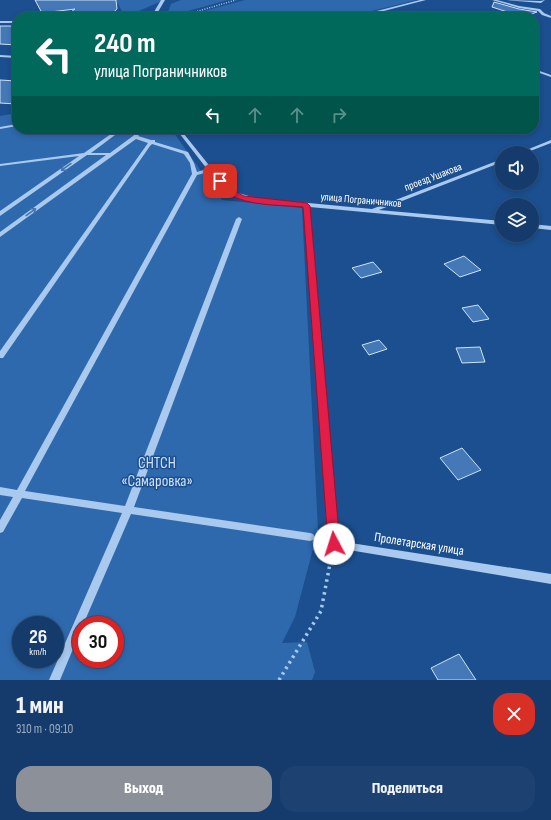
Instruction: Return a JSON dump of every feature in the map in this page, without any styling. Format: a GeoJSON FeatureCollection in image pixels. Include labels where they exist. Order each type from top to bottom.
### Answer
{"type":"FeatureCollection","features":[{"type":"Feature","properties":{"kind":"street"},"geometry":{"type":"LineString","coordinates":[[156,12],[163,0]]}},
{"type":"Feature","properties":{"kind":"street"},"geometry":{"type":"LineString","coordinates":[[377,12],[424,0]]}},
{"type":"Feature","properties":{"kind":"street"},"geometry":{"type":"LineString","coordinates":[[494,0],[519,7],[538,10],[551,17]]}},
{"type":"Feature","properties":{"kind":"street"},"geometry":{"type":"LineString","coordinates":[[508,0],[542,1],[538,10]]}},
{"type":"Feature","properties":{"kind":"street"},"geometry":{"type":"LineString","coordinates":[[0,22],[12,22]]}},
{"type":"Feature","properties":{"kind":"street"},"geometry":{"type":"LineString","coordinates":[[0,56],[12,57]]}},
{"type":"Feature","properties":{"kind":"street"},"geometry":{"type":"LineString","coordinates":[[539,72],[551,76]]}},
{"type":"Feature","properties":{"kind":"street"},"geometry":{"type":"LineString","coordinates":[[0,128],[12,126]]}},
{"type":"Feature","properties":{"kind":"street"},"geometry":{"type":"LineString","coordinates":[[0,214],[114,134]]}},
{"type":"Feature","properties":{"kind":"street"},"geometry":{"type":"LineString","coordinates":[[0,235],[138,134]]}},
{"type":"Feature","properties":{"kind":"street","name":"улица Пограничников"},"geometry":{"type":"LineString","coordinates":[[182,134],[229,192],[242,197],[307,206],[495,222]]}},
{"type":"Feature","properties":{"kind":"street"},"geometry":{"type":"LineString","coordinates":[[0,529],[195,174],[192,163],[186,153],[153,141],[135,137]]}},
{"type":"Feature","properties":{"kind":"street"},"geometry":{"type":"LineString","coordinates":[[0,356],[148,145],[153,141]]}},
{"type":"Feature","properties":{"kind":"street"},"geometry":{"type":"LineString","coordinates":[[538,146],[551,141]]}},
{"type":"Feature","properties":{"kind":"street"},"geometry":{"type":"LineString","coordinates":[[0,165],[85,154],[111,154]]}},
{"type":"Feature","properties":{"kind":"street","name":"проезд Ушакова"},"geometry":{"type":"LineString","coordinates":[[371,211],[495,163]]}},
{"type":"Feature","properties":{"kind":"street"},"geometry":{"type":"LineString","coordinates":[[195,174],[210,170]]}},
{"type":"Feature","properties":{"kind":"street"},"geometry":{"type":"LineString","coordinates":[[307,206],[334,544]]}},
{"type":"Feature","properties":{"kind":"street"},"geometry":{"type":"LineString","coordinates":[[54,680],[128,510],[239,219]]}},
{"type":"Feature","properties":{"kind":"street"},"geometry":{"type":"LineString","coordinates":[[539,227],[551,228]]}},
{"type":"Feature","properties":{"kind":"street"},"geometry":{"type":"LineString","coordinates":[[0,491],[310,537]]}},
{"type":"Feature","properties":{"kind":"street","name":"Пролетарская улица"},"geometry":{"type":"LineString","coordinates":[[334,544],[551,579]]}},
{"type":"Feature","properties":{"kind":"path"},"geometry":{"type":"LineString","coordinates":[[195,12],[236,0]]}},
{"type":"Feature","properties":{"kind":"path"},"geometry":{"type":"LineString","coordinates":[[279,680],[321,610],[334,544]]}},
{"type":"Feature","properties":{"kind":"green space"},"geometry":{"type":"Polygon","coordinates":[[[116,0],[164,0],[136,12],[122,12],[116,0]]]}},
{"type":"Feature","properties":{"kind":"green space"},"geometry":{"type":"Polygon","coordinates":[[[181,0],[228,0],[184,12],[168,12],[171,4],[181,0]]]}},
{"type":"Feature","properties":{"kind":"green space"},"geometry":{"type":"Polygon","coordinates":[[[245,0],[417,0],[368,12],[201,12],[245,0]]]}},
{"type":"Feature","properties":{"kind":"green space","name":"СНТСН «Самаровка»"},"geometry":{"type":"Polygon","coordinates":[[[12,114],[12,134],[175,134],[222,200],[302,208],[318,530],[295,617],[282,643],[307,642],[315,672],[312,680],[0,680],[0,116],[12,114]]]}},
{"type":"Feature","properties":{"kind":"building"},"geometry":{"type":"Polygon","coordinates":[[[35,0],[116,0],[117,9],[114,12],[71,12],[75,9],[41,12],[35,0]]]}},
{"type":"Feature","properties":{"kind":"building"},"geometry":{"type":"Polygon","coordinates":[[[494,2],[537,12],[508,12],[492,7],[494,2]]]}},
{"type":"Feature","properties":{"kind":"building"},"geometry":{"type":"Polygon","coordinates":[[[0,26],[12,26],[12,45],[0,44],[0,26]]]}},
{"type":"Feature","properties":{"kind":"building"},"geometry":{"type":"Polygon","coordinates":[[[0,80],[12,81],[12,104],[0,103],[0,80]]]}},
{"type":"Feature","properties":{"kind":"building"},"geometry":{"type":"Polygon","coordinates":[[[464,256],[481,270],[460,277],[444,264],[464,256]]]}},
{"type":"Feature","properties":{"kind":"building"},"geometry":{"type":"Polygon","coordinates":[[[373,262],[382,272],[361,278],[352,268],[373,262]]]}},
{"type":"Feature","properties":{"kind":"building"},"geometry":{"type":"Polygon","coordinates":[[[478,305],[489,319],[473,322],[462,308],[478,305]]]}},
{"type":"Feature","properties":{"kind":"building"},"geometry":{"type":"Polygon","coordinates":[[[379,340],[387,349],[369,355],[362,345],[379,340]]]}},
{"type":"Feature","properties":{"kind":"building"},"geometry":{"type":"Polygon","coordinates":[[[480,347],[485,362],[462,363],[456,348],[480,347]]]}},
{"type":"Feature","properties":{"kind":"building"},"geometry":{"type":"Polygon","coordinates":[[[462,448],[481,470],[458,480],[440,458],[462,448]]]}},
{"type":"Feature","properties":{"kind":"building"},"geometry":{"type":"Polygon","coordinates":[[[459,654],[476,680],[438,680],[431,668],[459,654]]]}},
{"type":"Feature","properties":{"kind":"route"},"geometry":{"type":"LineString","coordinates":[[220,181],[229,192],[242,197],[307,206],[334,544]]}}]}
